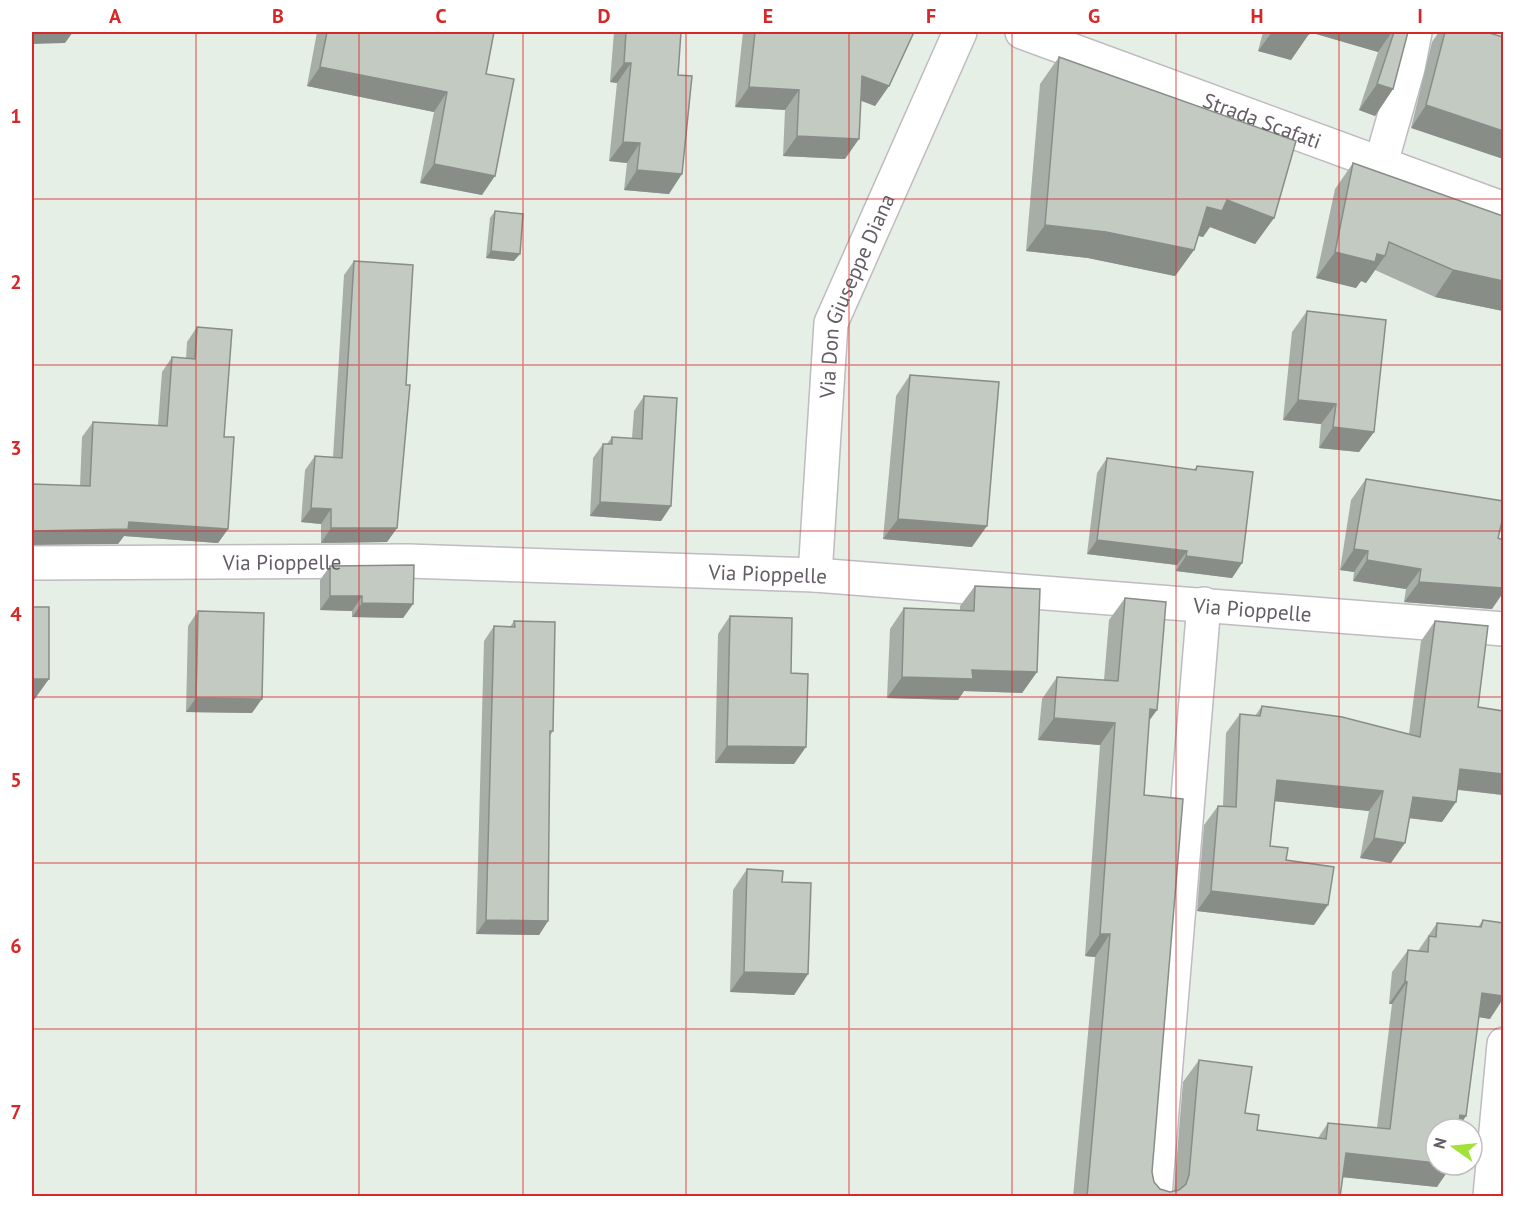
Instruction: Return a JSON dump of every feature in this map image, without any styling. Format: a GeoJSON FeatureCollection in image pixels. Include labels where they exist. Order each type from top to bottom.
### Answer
{"type":"FeatureCollection","features":[{"type":"Feature","properties":{"kind":"street","name":"Via Don Giuseppe Diana"},"geometry":{"type":"LineString","coordinates":[[815,575],[831,323],[960,32]]}},
{"type":"Feature","properties":{"kind":"street","name":"Strada Scafati"},"geometry":{"type":"LineString","coordinates":[[1022,32],[1503,209]]}},
{"type":"Feature","properties":{"kind":"street"},"geometry":{"type":"LineString","coordinates":[[1381,163],[1415,32]]}},
{"type":"Feature","properties":{"kind":"street","name":"Via Pioppelle"},"geometry":{"type":"LineString","coordinates":[[32,563],[420,561],[815,575],[1503,629]]}},
{"type":"Feature","properties":{"kind":"street"},"geometry":{"type":"LineString","coordinates":[[1155,1197],[1204,604]]}},
{"type":"Feature","properties":{"kind":"street"},"geometry":{"type":"LineString","coordinates":[[1490,1197],[1503,1044]]}},
{"type":"Feature","properties":{"kind":"building"},"geometry":{"type":"Polygon","coordinates":[[[327,32],[494,32],[486,74],[514,79],[495,176],[434,164],[447,92],[320,67],[327,32]]]}},
{"type":"Feature","properties":{"kind":"building"},"geometry":{"type":"Polygon","coordinates":[[[626,32],[681,32],[678,75],[692,76],[682,174],[637,170],[640,143],[623,142],[631,63],[624,63],[626,32]]]}},
{"type":"Feature","properties":{"kind":"building"},"geometry":{"type":"Polygon","coordinates":[[[755,32],[914,32],[889,86],[862,76],[859,139],[797,136],[799,90],[749,87],[755,32]]]}},
{"type":"Feature","properties":{"kind":"building"},"geometry":{"type":"Polygon","coordinates":[[[1394,32],[1408,32],[1393,89],[1377,84],[1394,32]]]}},
{"type":"Feature","properties":{"kind":"building"},"geometry":{"type":"Polygon","coordinates":[[[1445,32],[1486,32],[1503,37],[1503,131],[1426,105],[1445,32]]]}},
{"type":"Feature","properties":{"kind":"building"},"geometry":{"type":"Polygon","coordinates":[[[1059,57],[1296,141],[1274,218],[1227,200],[1222,211],[1207,207],[1194,250],[1106,232],[1045,225],[1059,57]]]}},
{"type":"Feature","properties":{"kind":"building"},"geometry":{"type":"Polygon","coordinates":[[[1353,163],[1503,216],[1503,281],[1453,270],[1389,242],[1385,256],[1377,254],[1375,262],[1335,252],[1353,163]]]}},
{"type":"Feature","properties":{"kind":"building"},"geometry":{"type":"Polygon","coordinates":[[[495,211],[523,214],[520,254],[491,251],[495,211]]]}},
{"type":"Feature","properties":{"kind":"building"},"geometry":{"type":"Polygon","coordinates":[[[354,261],[413,265],[406,385],[410,385],[397,528],[331,528],[331,509],[311,508],[315,456],[342,458],[354,261]]]}},
{"type":"Feature","properties":{"kind":"building"},"geometry":{"type":"Polygon","coordinates":[[[1307,311],[1386,320],[1374,432],[1333,427],[1336,404],[1298,400],[1307,311]]]}},
{"type":"Feature","properties":{"kind":"building"},"geometry":{"type":"Polygon","coordinates":[[[197,327],[232,330],[224,437],[234,437],[228,529],[129,522],[128,529],[32,531],[32,484],[90,486],[93,422],[167,426],[172,357],[195,359],[197,327]]]}},
{"type":"Feature","properties":{"kind":"building"},"geometry":{"type":"Polygon","coordinates":[[[910,375],[999,382],[987,526],[898,519],[910,375]]]}},
{"type":"Feature","properties":{"kind":"building"},"geometry":{"type":"Polygon","coordinates":[[[644,396],[677,398],[671,506],[600,502],[603,444],[612,444],[612,437],[642,439],[644,396]]]}},
{"type":"Feature","properties":{"kind":"building"},"geometry":{"type":"Polygon","coordinates":[[[1107,458],[1196,470],[1197,466],[1253,472],[1242,563],[1186,556],[1187,551],[1097,540],[1107,458]]]}},
{"type":"Feature","properties":{"kind":"building"},"geometry":{"type":"Polygon","coordinates":[[[1366,479],[1503,501],[1503,517],[1498,538],[1503,540],[1503,588],[1419,582],[1421,569],[1367,560],[1368,551],[1354,549],[1366,479]]]}},
{"type":"Feature","properties":{"kind":"building"},"geometry":{"type":"Polygon","coordinates":[[[414,565],[413,604],[362,603],[362,596],[330,596],[330,566],[414,565]]]}},
{"type":"Feature","properties":{"kind":"building"},"geometry":{"type":"Polygon","coordinates":[[[975,586],[1040,589],[1037,672],[972,670],[973,679],[902,677],[904,608],[974,611],[975,586]]]}},
{"type":"Feature","properties":{"kind":"building"},"geometry":{"type":"Polygon","coordinates":[[[1125,598],[1166,602],[1157,710],[1150,709],[1144,795],[1183,799],[1152,1172],[1154,1182],[1160,1189],[1170,1192],[1179,1190],[1186,1184],[1189,1175],[1199,1060],[1252,1067],[1245,1113],[1259,1115],[1257,1130],[1326,1139],[1328,1123],[1390,1129],[1407,982],[1405,981],[1408,950],[1428,952],[1429,936],[1436,937],[1437,923],[1481,927],[1483,920],[1503,923],[1503,996],[1482,993],[1466,1116],[1424,1117],[1424,1162],[1346,1153],[1340,1197],[1087,1197],[1110,934],[1100,934],[1115,723],[1054,718],[1057,677],[1118,681],[1125,598]]]}},
{"type":"Feature","properties":{"kind":"building"},"geometry":{"type":"Polygon","coordinates":[[[32,607],[49,607],[49,679],[32,679],[32,607]]]}},
{"type":"Feature","properties":{"kind":"building"},"geometry":{"type":"Polygon","coordinates":[[[198,611],[264,613],[262,699],[196,698],[198,611]]]}},
{"type":"Feature","properties":{"kind":"building"},"geometry":{"type":"Polygon","coordinates":[[[730,616],[792,618],[791,673],[808,674],[806,747],[727,746],[730,616]]]}},
{"type":"Feature","properties":{"kind":"building"},"geometry":{"type":"Polygon","coordinates":[[[514,621],[555,622],[553,731],[550,731],[548,921],[486,920],[494,626],[515,627],[514,621]]]}},
{"type":"Feature","properties":{"kind":"building"},"geometry":{"type":"Polygon","coordinates":[[[1435,621],[1488,626],[1478,707],[1503,711],[1503,774],[1460,769],[1456,802],[1413,797],[1405,843],[1374,838],[1383,791],[1277,780],[1270,846],[1288,848],[1286,860],[1334,867],[1328,905],[1211,891],[1218,806],[1236,807],[1240,714],[1260,716],[1262,706],[1342,717],[1420,737],[1435,621]]]}},
{"type":"Feature","properties":{"kind":"building"},"geometry":{"type":"Polygon","coordinates":[[[747,869],[783,871],[782,882],[811,883],[808,974],[744,972],[747,869]]]}}]}
